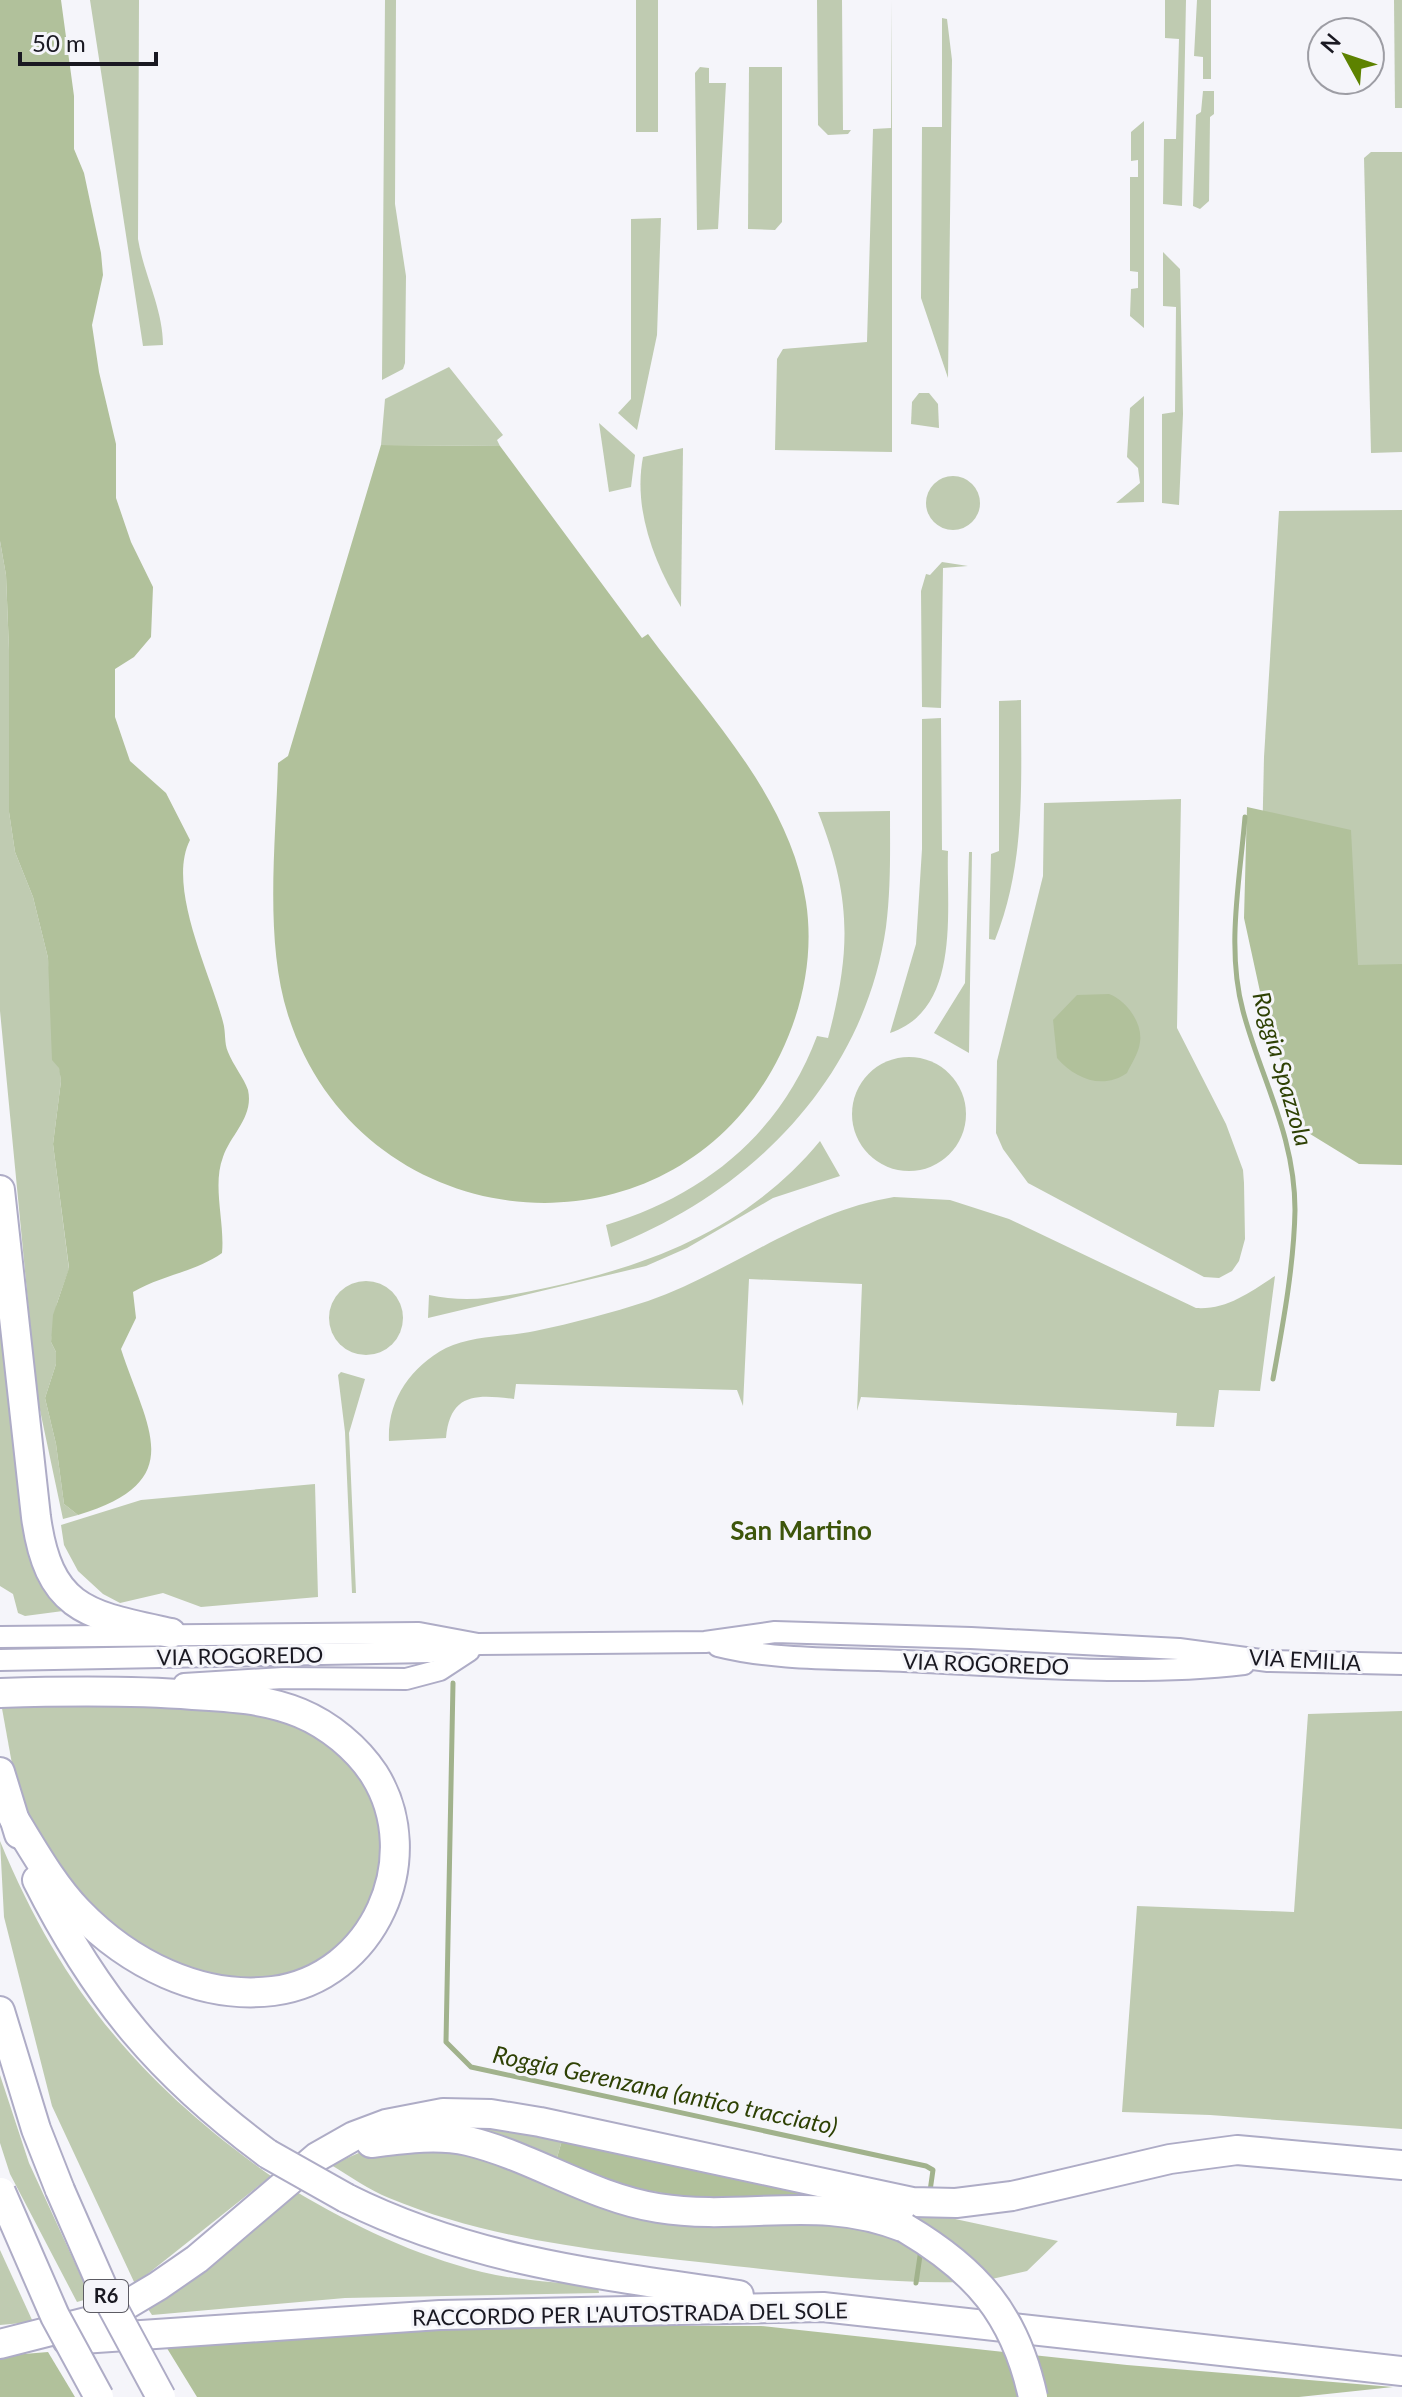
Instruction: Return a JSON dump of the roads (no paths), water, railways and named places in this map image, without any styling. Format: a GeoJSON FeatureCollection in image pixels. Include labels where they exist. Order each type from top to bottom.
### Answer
{"type":"FeatureCollection","features":[{"type":"Feature","properties":{"kind":"highway"},"geometry":{"type":"LineString","coordinates":[[0,1190],[36,1517],[46,1568],[60,1587],[93,1613],[171,1633]]}},
{"type":"Feature","properties":{"kind":"highway"},"geometry":{"type":"LineString","coordinates":[[0,1693],[118,1690],[237,1698],[282,1706],[324,1726],[356,1751],[382,1787],[394,1818],[397,1854],[390,1892],[372,1928],[329,1970],[276,1991],[237,1992],[185,1981],[141,1960],[79,1912],[62,1892],[13,1817]]}},
{"type":"Feature","properties":{"kind":"highway"},"geometry":{"type":"LineString","coordinates":[[0,1772],[30,1866],[51,1908],[105,1997],[176,2080],[268,2154],[346,2198],[426,2235],[507,2258],[823,2307]]}},
{"type":"Feature","properties":{"kind":"highway","name":"R6"},"geometry":{"type":"LineString","coordinates":[[0,2011],[36,2129],[60,2190],[106,2295],[161,2397]]}},
{"type":"Feature","properties":{"kind":"highway"},"geometry":{"type":"LineString","coordinates":[[0,2345],[106,2317],[197,2259],[317,2157],[354,2136],[386,2124],[443,2113],[491,2114],[540,2122],[912,2202],[956,2203],[1012,2196],[1170,2159],[1224,2151],[1402,2165]]}},
{"type":"Feature","properties":{"kind":"highway"},"geometry":{"type":"LineString","coordinates":[[284,2185],[323,2161],[371,2142],[441,2138],[491,2148],[590,2191],[633,2203],[689,2211],[830,2208],[879,2217],[905,2228],[959,2263],[991,2297],[1019,2345],[1033,2397]]}},
{"type":"Feature","properties":{"kind":"highway","name":"R6"},"geometry":{"type":"LineString","coordinates":[[0,2191],[55,2316],[99,2397]]}},
{"type":"Feature","properties":{"kind":"highway","name":"RACCORDO PER L'AUTOSTRADA DEL SOLE"},"geometry":{"type":"LineString","coordinates":[[0,2345],[440,2315],[823,2307],[1402,2371]]}},
{"type":"Feature","properties":{"kind":"street","name":"VIA ROGOREDO"},"geometry":{"type":"LineString","coordinates":[[0,1660],[430,1652],[478,1644],[705,1642],[775,1632],[971,1638],[1208,1651]]}},
{"type":"Feature","properties":{"kind":"street","name":"VIA ROGOREDO"},"geometry":{"type":"LineString","coordinates":[[0,1637],[419,1633],[478,1644]]}},
{"type":"Feature","properties":{"kind":"street","name":"VIA ROGOREDO"},"geometry":{"type":"LineString","coordinates":[[705,1642],[773,1656],[978,1664],[1178,1669],[1268,1661]]}},
{"type":"Feature","properties":{"kind":"street"},"geometry":{"type":"LineString","coordinates":[[118,1690],[283,1678],[406,1679],[440,1670],[478,1644]]}},
{"type":"Feature","properties":{"kind":"street","name":"VIA EMILIA"},"geometry":{"type":"LineString","coordinates":[[1208,1651],[1268,1661],[1402,1664]]}},
{"type":"Feature","properties":{"kind":"waterway","name":"Roggia Spazzola"},"geometry":{"type":"LineString","coordinates":[[1245,817],[1236,914],[1238,987],[1250,1036],[1283,1132],[1294,1183],[1290,1273],[1273,1379]]}},
{"type":"Feature","properties":{"kind":"waterway","name":"Roggia Gerenzana (antico tracciato)"},"geometry":{"type":"LineString","coordinates":[[453,1683],[446,2042],[471,2067],[926,2166],[933,2170],[930,2191]]}},
{"type":"Feature","properties":{"kind":"waterway","name":"Roggia Gerenzana (antico tracciato)"},"geometry":{"type":"LineString","coordinates":[[916,2283],[921,2249]]}},
{"type":"Feature","properties":{"kind":"district","name":"San Martino"},"geometry":{"type":"Point","coordinates":[801,1531]}}]}
